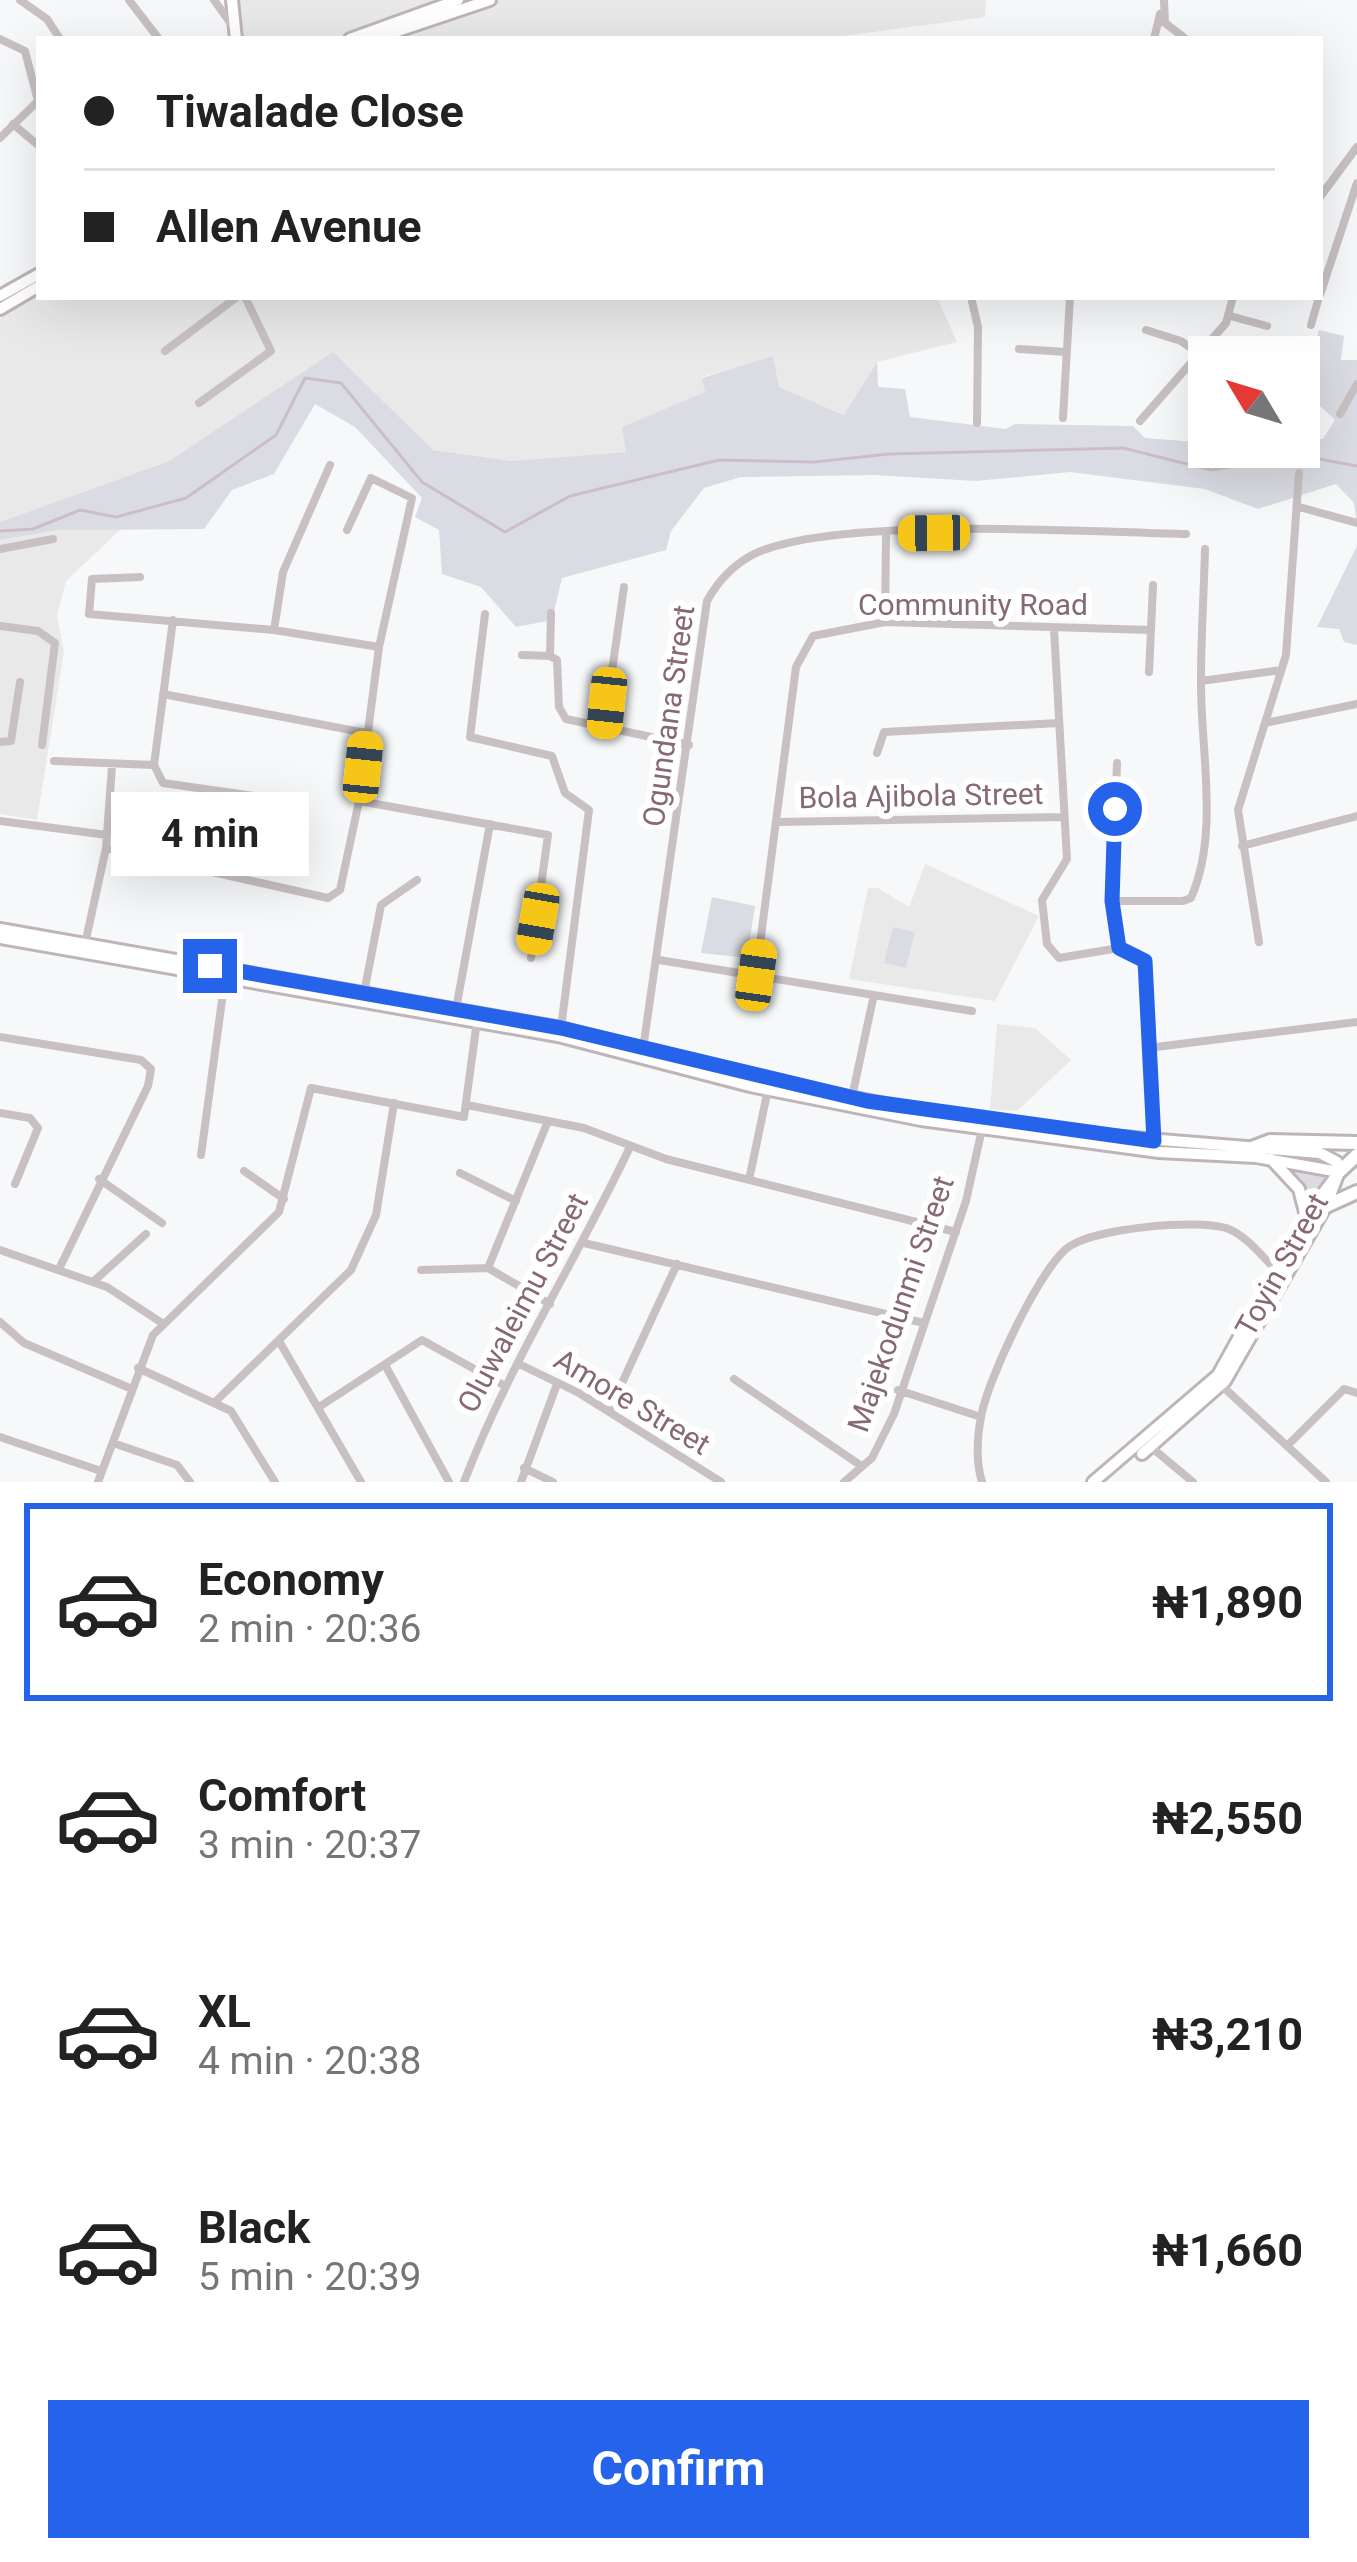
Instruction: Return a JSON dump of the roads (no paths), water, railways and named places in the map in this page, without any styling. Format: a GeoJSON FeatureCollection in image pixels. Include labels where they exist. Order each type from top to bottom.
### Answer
{"type":"FeatureCollection","features":[{"type":"Feature","properties":{"kind":"main road"},"geometry":{"type":"LineString","coordinates":[[232,0],[236,35]]}},
{"type":"Feature","properties":{"kind":"main road"},"geometry":{"type":"LineString","coordinates":[[358,36],[458,0]]}},
{"type":"Feature","properties":{"kind":"main road"},"geometry":{"type":"LineString","coordinates":[[383,36],[490,0]]}},
{"type":"Feature","properties":{"kind":"main road"},"geometry":{"type":"LineString","coordinates":[[0,296],[36,276]]}},
{"type":"Feature","properties":{"kind":"main road"},"geometry":{"type":"LineString","coordinates":[[0,309],[36,288]]}},
{"type":"Feature","properties":{"kind":"main road"},"geometry":{"type":"LineString","coordinates":[[0,933],[561,1028],[852,1097],[1154,1141],[1320,1153],[1336,1162],[1340,1172]]}},
{"type":"Feature","properties":{"kind":"main road"},"geometry":{"type":"LineString","coordinates":[[0,933],[477,1021],[768,1089],[982,1130],[1159,1152],[1271,1159],[1357,1174]]}},
{"type":"Feature","properties":{"kind":"main road"},"geometry":{"type":"LineString","coordinates":[[1254,1147],[1270,1141],[1357,1142]]}},
{"type":"Feature","properties":{"kind":"main road"},"geometry":{"type":"LineString","coordinates":[[1340,1172],[1357,1155]]}},
{"type":"Feature","properties":{"kind":"main road"},"geometry":{"type":"LineString","coordinates":[[1271,1159],[1298,1189],[1306,1216]]}},
{"type":"Feature","properties":{"kind":"main road","name":"Toyin Street"},"geometry":{"type":"LineString","coordinates":[[1104,1482],[1221,1385],[1326,1207],[1340,1172]]}},
{"type":"Feature","properties":{"kind":"main road","name":"Toyin Street"},"geometry":{"type":"LineString","coordinates":[[1093,1482],[1211,1384],[1306,1216],[1340,1172]]}},
{"type":"Feature","properties":{"kind":"main road"},"geometry":{"type":"LineString","coordinates":[[1326,1207],[1357,1192]]}},
{"type":"Feature","properties":{"kind":"street"},"geometry":{"type":"LineString","coordinates":[[20,0],[47,19],[58,36]]}},
{"type":"Feature","properties":{"kind":"street"},"geometry":{"type":"LineString","coordinates":[[129,0],[157,36]]}},
{"type":"Feature","properties":{"kind":"street"},"geometry":{"type":"LineString","coordinates":[[214,0],[236,35]]}},
{"type":"Feature","properties":{"kind":"street"},"geometry":{"type":"LineString","coordinates":[[1155,36],[1164,0]]}},
{"type":"Feature","properties":{"kind":"street"},"geometry":{"type":"LineString","coordinates":[[1161,13],[1168,28],[1181,36]]}},
{"type":"Feature","properties":{"kind":"street"},"geometry":{"type":"LineString","coordinates":[[0,39],[25,51],[36,90]]}},
{"type":"Feature","properties":{"kind":"street"},"geometry":{"type":"LineString","coordinates":[[0,138],[36,104]]}},
{"type":"Feature","properties":{"kind":"street"},"geometry":{"type":"LineString","coordinates":[[13,124],[36,143]]}},
{"type":"Feature","properties":{"kind":"street"},"geometry":{"type":"LineString","coordinates":[[1323,193],[1357,148]]}},
{"type":"Feature","properties":{"kind":"street"},"geometry":{"type":"LineString","coordinates":[[1324,268],[1357,183]]}},
{"type":"Feature","properties":{"kind":"street"},"geometry":{"type":"LineString","coordinates":[[165,351],[237,300]]}},
{"type":"Feature","properties":{"kind":"street"},"geometry":{"type":"LineString","coordinates":[[199,403],[271,351],[243,300]]}},
{"type":"Feature","properties":{"kind":"street"},"geometry":{"type":"LineString","coordinates":[[971,300],[978,327],[977,423]]}},
{"type":"Feature","properties":{"kind":"street"},"geometry":{"type":"LineString","coordinates":[[1063,418],[1070,300]]}},
{"type":"Feature","properties":{"kind":"street"},"geometry":{"type":"LineString","coordinates":[[1212,336],[1230,316],[1233,300]]}},
{"type":"Feature","properties":{"kind":"street"},"geometry":{"type":"LineString","coordinates":[[1311,325],[1319,300]]}},
{"type":"Feature","properties":{"kind":"street"},"geometry":{"type":"LineString","coordinates":[[1230,316],[1268,326]]}},
{"type":"Feature","properties":{"kind":"street"},"geometry":{"type":"LineString","coordinates":[[1146,330],[1188,348]]}},
{"type":"Feature","properties":{"kind":"street"},"geometry":{"type":"LineString","coordinates":[[1019,349],[1067,352]]}},
{"type":"Feature","properties":{"kind":"street"},"geometry":{"type":"LineString","coordinates":[[1140,421],[1188,364]]}},
{"type":"Feature","properties":{"kind":"street"},"geometry":{"type":"LineString","coordinates":[[1340,414],[1357,384]]}},
{"type":"Feature","properties":{"kind":"street"},"geometry":{"type":"LineString","coordinates":[[274,630],[284,572],[331,465]]}},
{"type":"Feature","properties":{"kind":"street"},"geometry":{"type":"LineString","coordinates":[[1259,942],[1242,846],[1240,794],[1281,670],[1299,473]]}},
{"type":"Feature","properties":{"kind":"street"},"geometry":{"type":"LineString","coordinates":[[106,848],[328,898],[340,890],[359,801],[380,647],[412,498],[371,478],[346,530]]}},
{"type":"Feature","properties":{"kind":"street"},"geometry":{"type":"LineString","coordinates":[[1299,507],[1357,523]]}},
{"type":"Feature","properties":{"kind":"street"},"geometry":{"type":"LineString","coordinates":[[885,622],[886,533]]}},
{"type":"Feature","properties":{"kind":"street","name":"Ogundana Street"},"geometry":{"type":"LineString","coordinates":[[643,1049],[707,601],[717,584],[754,554],[784,544],[886,533],[1186,534]]}},
{"type":"Feature","properties":{"kind":"street"},"geometry":{"type":"LineString","coordinates":[[0,549],[53,539]]}},
{"type":"Feature","properties":{"kind":"street"},"geometry":{"type":"LineString","coordinates":[[1112,901],[1183,901],[1195,891],[1206,818],[1201,681],[1205,549]]}},
{"type":"Feature","properties":{"kind":"street"},"geometry":{"type":"LineString","coordinates":[[140,577],[92,579],[88,614],[274,630],[380,647]]}},
{"type":"Feature","properties":{"kind":"street"},"geometry":{"type":"LineString","coordinates":[[1149,672],[1153,585]]}},
{"type":"Feature","properties":{"kind":"street"},"geometry":{"type":"LineString","coordinates":[[604,727],[624,587]]}},
{"type":"Feature","properties":{"kind":"street"},"geometry":{"type":"LineString","coordinates":[[551,613],[550,656],[559,666],[562,715],[689,745]]}},
{"type":"Feature","properties":{"kind":"street"},"geometry":{"type":"LineString","coordinates":[[485,614],[470,737],[552,756],[565,793],[589,810],[561,1028]]}},
{"type":"Feature","properties":{"kind":"street"},"geometry":{"type":"LineString","coordinates":[[173,620],[154,765],[163,783],[268,798]]}},
{"type":"Feature","properties":{"kind":"street","name":"Community Road"},"geometry":{"type":"LineString","coordinates":[[756,975],[799,655],[822,632],[885,622],[1151,631]]}},
{"type":"Feature","properties":{"kind":"street"},"geometry":{"type":"LineString","coordinates":[[0,626],[38,631],[56,643],[42,745]]}},
{"type":"Feature","properties":{"kind":"street"},"geometry":{"type":"LineString","coordinates":[[1054,629],[1067,859],[1042,900],[1051,954],[1068,959],[1119,948],[1145,961],[1154,1141]]}},
{"type":"Feature","properties":{"kind":"street"},"geometry":{"type":"LineString","coordinates":[[522,655],[550,656]]}},
{"type":"Feature","properties":{"kind":"street"},"geometry":{"type":"LineString","coordinates":[[1201,681],[1281,670]]}},
{"type":"Feature","properties":{"kind":"street"},"geometry":{"type":"LineString","coordinates":[[0,742],[10,741],[20,682]]}},
{"type":"Feature","properties":{"kind":"street"},"geometry":{"type":"LineString","coordinates":[[163,694],[366,733]]}},
{"type":"Feature","properties":{"kind":"street"},"geometry":{"type":"LineString","coordinates":[[1265,723],[1357,704]]}},
{"type":"Feature","properties":{"kind":"street"},"geometry":{"type":"LineString","coordinates":[[877,753],[884,732],[1059,723]]}},
{"type":"Feature","properties":{"kind":"street"},"geometry":{"type":"LineString","coordinates":[[54,761],[154,765]]}},
{"type":"Feature","properties":{"kind":"street"},"geometry":{"type":"LineString","coordinates":[[1117,763],[1112,901],[1119,948]]}},
{"type":"Feature","properties":{"kind":"street"},"geometry":{"type":"LineString","coordinates":[[85,944],[106,848],[112,766]]}},
{"type":"Feature","properties":{"kind":"street"},"geometry":{"type":"LineString","coordinates":[[359,801],[544,831],[551,840],[531,958]]}},
{"type":"Feature","properties":{"kind":"street"},"geometry":{"type":"LineString","coordinates":[[1242,846],[1357,816]]}},
{"type":"Feature","properties":{"kind":"street","name":"Bola Ajibola Street"},"geometry":{"type":"LineString","coordinates":[[778,822],[1064,818]]}},
{"type":"Feature","properties":{"kind":"street"},"geometry":{"type":"LineString","coordinates":[[0,820],[107,835]]}},
{"type":"Feature","properties":{"kind":"street"},"geometry":{"type":"LineString","coordinates":[[456,1009],[490,824]]}},
{"type":"Feature","properties":{"kind":"street"},"geometry":{"type":"LineString","coordinates":[[364,993],[380,905],[417,880]]}},
{"type":"Feature","properties":{"kind":"street"},"geometry":{"type":"LineString","coordinates":[[658,960],[972,1011]]}},
{"type":"Feature","properties":{"kind":"street"},"geometry":{"type":"LineString","coordinates":[[201,1155],[225,976]]}},
{"type":"Feature","properties":{"kind":"street"},"geometry":{"type":"LineString","coordinates":[[852,1097],[873,998]]}},
{"type":"Feature","properties":{"kind":"street"},"geometry":{"type":"LineString","coordinates":[[0,1437],[99,1477],[138,1368],[162,1323],[268,1226],[284,1198],[311,1088],[464,1118],[477,1021]]}},
{"type":"Feature","properties":{"kind":"street"},"geometry":{"type":"LineString","coordinates":[[1148,1048],[1357,1022]]}},
{"type":"Feature","properties":{"kind":"street"},"geometry":{"type":"LineString","coordinates":[[0,1037],[146,1063],[152,1069],[59,1269]]}},
{"type":"Feature","properties":{"kind":"street"},"geometry":{"type":"LineString","coordinates":[[749,1180],[768,1089]]}},
{"type":"Feature","properties":{"kind":"street"},"geometry":{"type":"LineString","coordinates":[[216,1401],[332,1292],[366,1244],[394,1103]]}},
{"type":"Feature","properties":{"kind":"street"},"geometry":{"type":"LineString","coordinates":[[467,1105],[584,1128],[629,1149],[956,1232]]}},
{"type":"Feature","properties":{"kind":"street"},"geometry":{"type":"LineString","coordinates":[[0,1113],[29,1118],[38,1128],[15,1184]]}},
{"type":"Feature","properties":{"kind":"street"},"geometry":{"type":"LineString","coordinates":[[488,1268],[548,1121]]}},
{"type":"Feature","properties":{"kind":"street","name":"Majekodunmi Street"},"geometry":{"type":"LineString","coordinates":[[844,1482],[880,1446],[956,1232],[982,1130]]}},
{"type":"Feature","properties":{"kind":"street","name":"Oluwaleimu Street"},"geometry":{"type":"LineString","coordinates":[[464,1482],[505,1386],[584,1243],[629,1149]]}},
{"type":"Feature","properties":{"kind":"street"},"geometry":{"type":"LineString","coordinates":[[244,1172],[284,1198]]}},
{"type":"Feature","properties":{"kind":"street"},"geometry":{"type":"LineString","coordinates":[[460,1173],[516,1201]]}},
{"type":"Feature","properties":{"kind":"street"},"geometry":{"type":"LineString","coordinates":[[99,1179],[162,1223]]}},
{"type":"Feature","properties":{"kind":"street"},"geometry":{"type":"LineString","coordinates":[[982,1482],[981,1418],[1042,1280],[1076,1242],[1124,1229],[1216,1227],[1238,1234],[1277,1271]]}},
{"type":"Feature","properties":{"kind":"street"},"geometry":{"type":"LineString","coordinates":[[93,1282],[146,1234]]}},
{"type":"Feature","properties":{"kind":"street"},"geometry":{"type":"LineString","coordinates":[[584,1243],[924,1323]]}},
{"type":"Feature","properties":{"kind":"street"},"geometry":{"type":"LineString","coordinates":[[0,1250],[93,1282],[162,1323]]}},
{"type":"Feature","properties":{"kind":"street"},"geometry":{"type":"LineString","coordinates":[[609,1412],[677,1264]]}},
{"type":"Feature","properties":{"kind":"street"},"geometry":{"type":"LineString","coordinates":[[421,1270],[488,1268],[550,1304]]}},
{"type":"Feature","properties":{"kind":"street"},"geometry":{"type":"LineString","coordinates":[[0,1322],[24,1342],[132,1389]]}},
{"type":"Feature","properties":{"kind":"street"},"geometry":{"type":"LineString","coordinates":[[319,1407],[428,1341],[505,1386]]}},
{"type":"Feature","properties":{"kind":"street"},"geometry":{"type":"LineString","coordinates":[[279,1342],[361,1482]]}},
{"type":"Feature","properties":{"kind":"street","name":"Amore Street"},"geometry":{"type":"LineString","coordinates":[[519,1364],[609,1412],[722,1482]]}},
{"type":"Feature","properties":{"kind":"street"},"geometry":{"type":"LineString","coordinates":[[385,1365],[449,1482]]}},
{"type":"Feature","properties":{"kind":"street"},"geometry":{"type":"LineString","coordinates":[[138,1368],[216,1401],[236,1417],[275,1482]]}},
{"type":"Feature","properties":{"kind":"street"},"geometry":{"type":"LineString","coordinates":[[734,1379],[860,1465]]}},
{"type":"Feature","properties":{"kind":"street"},"geometry":{"type":"LineString","coordinates":[[521,1482],[557,1384]]}},
{"type":"Feature","properties":{"kind":"street"},"geometry":{"type":"LineString","coordinates":[[1221,1385],[1326,1482]]}},
{"type":"Feature","properties":{"kind":"street"},"geometry":{"type":"LineString","coordinates":[[1288,1445],[1344,1389],[1357,1393]]}},
{"type":"Feature","properties":{"kind":"street"},"geometry":{"type":"LineString","coordinates":[[898,1390],[981,1418]]}},
{"type":"Feature","properties":{"kind":"street"},"geometry":{"type":"LineString","coordinates":[[113,1443],[177,1465],[190,1482]]}},
{"type":"Feature","properties":{"kind":"street"},"geometry":{"type":"LineString","coordinates":[[1151,1447],[1192,1482]]}},
{"type":"Feature","properties":{"kind":"street"},"geometry":{"type":"LineString","coordinates":[[524,1468],[553,1482]]}},
{"type":"Feature","properties":{"kind":"waterway"},"geometry":{"type":"LineString","coordinates":[[0,531],[33,529],[80,510],[116,517],[186,498],[276,435],[305,378],[341,383],[422,482],[505,532],[570,496],[719,460],[814,462],[889,454],[1123,448],[1211,470],[1298,455],[1357,466]]}}]}
